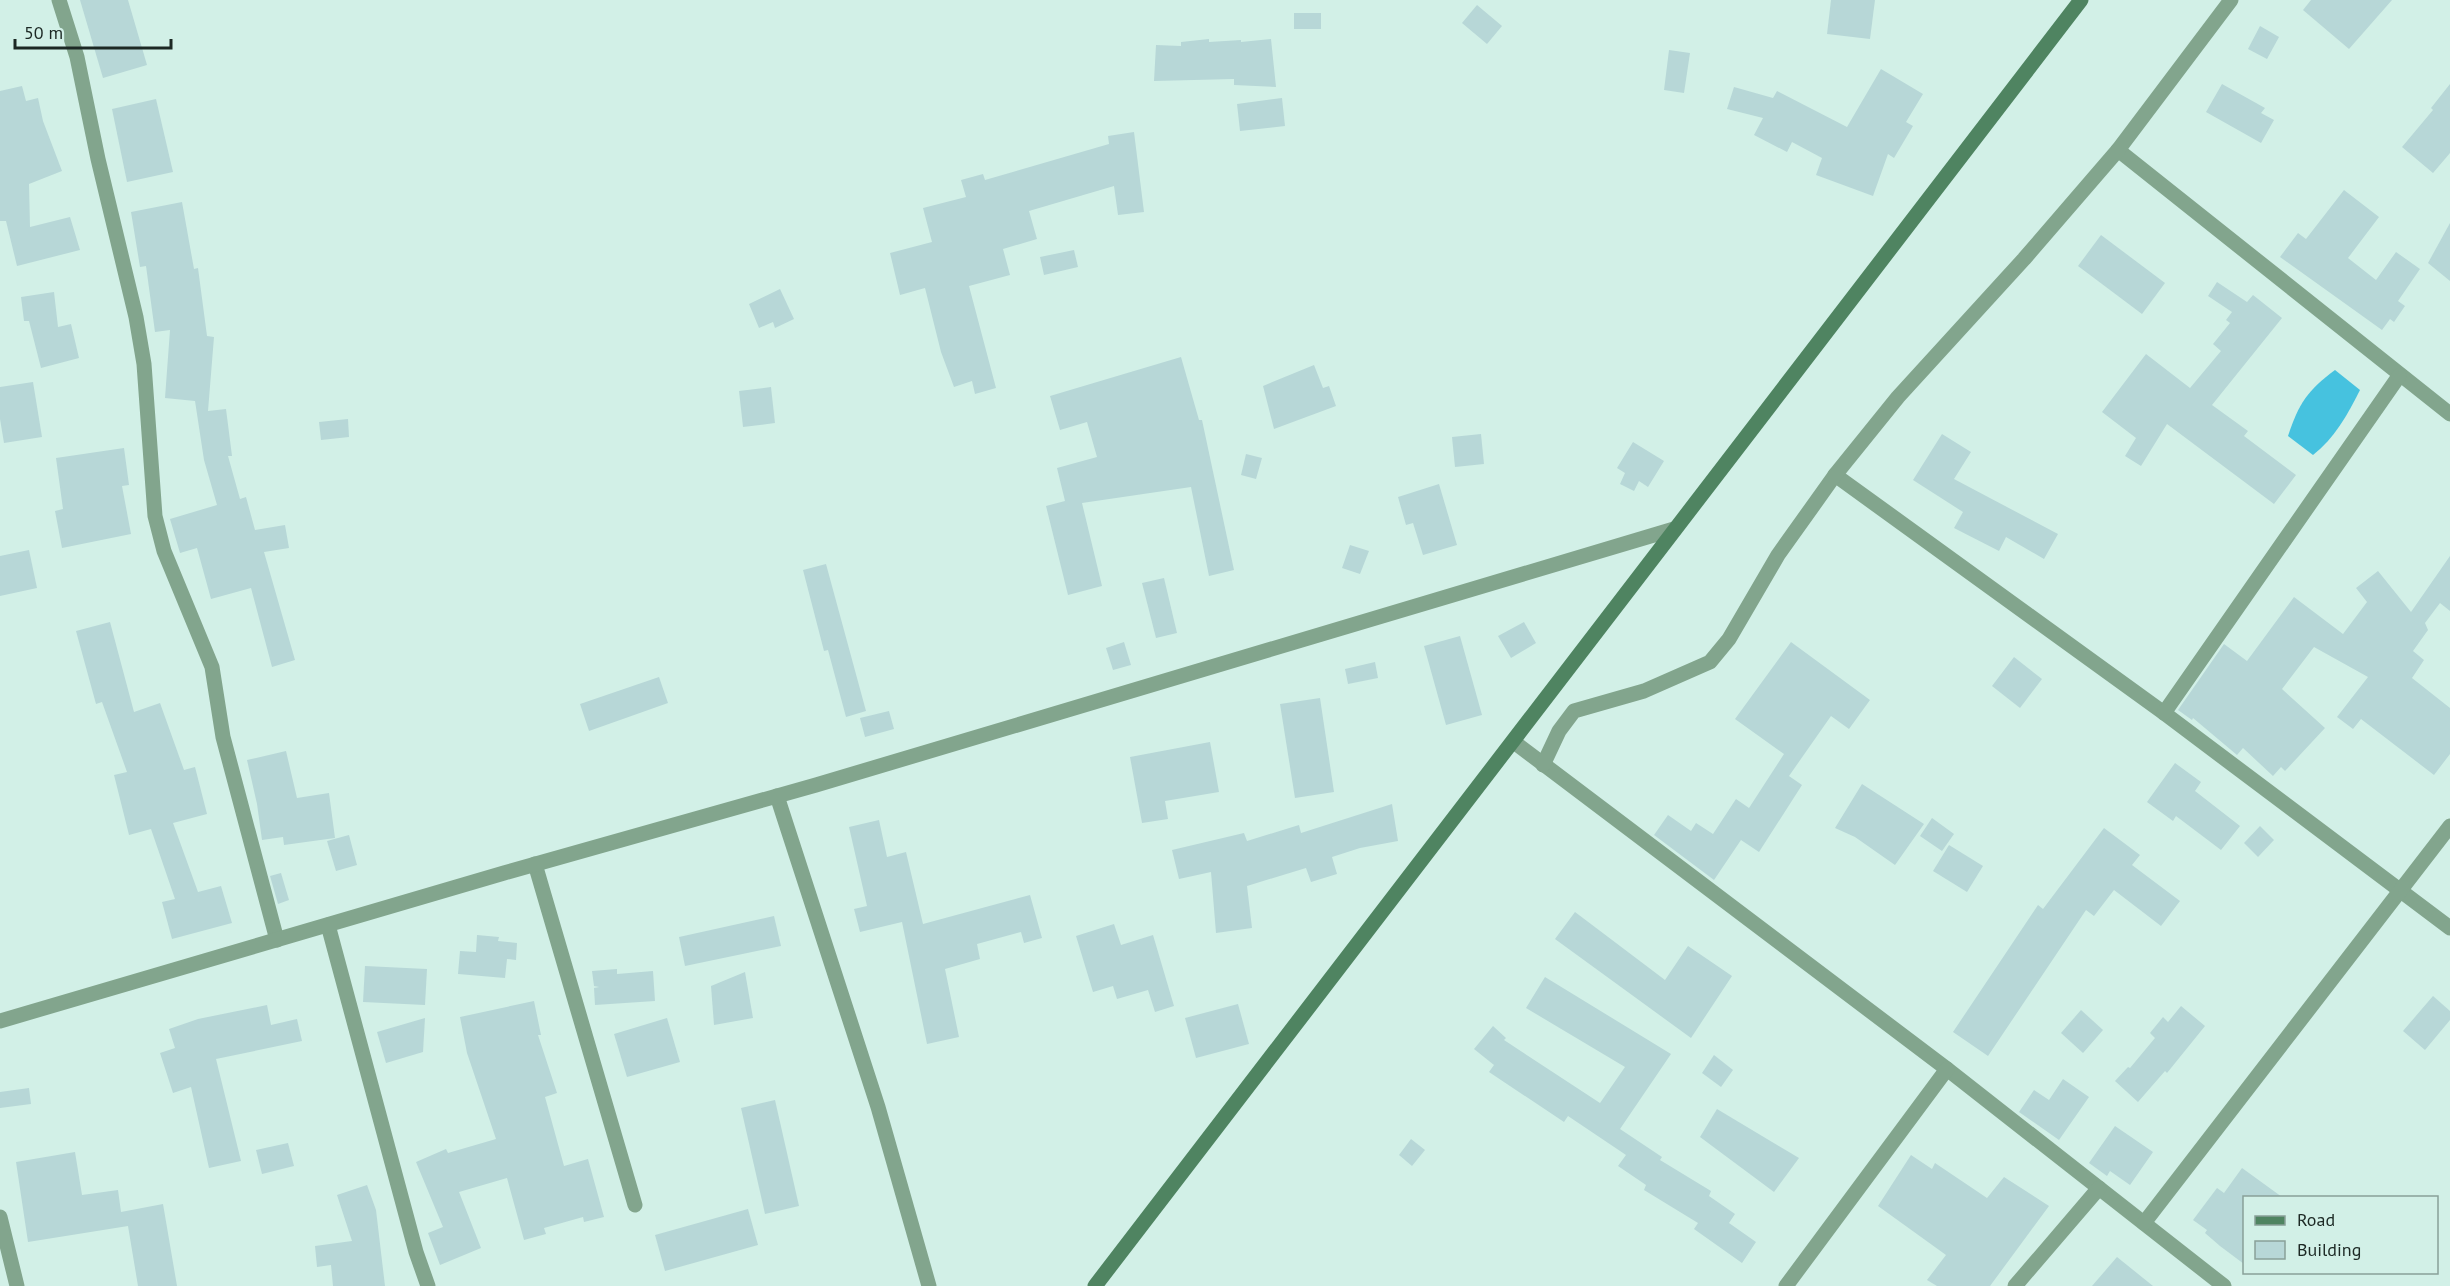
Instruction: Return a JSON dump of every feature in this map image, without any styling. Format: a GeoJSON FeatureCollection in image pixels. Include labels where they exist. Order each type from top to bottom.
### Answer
{"type":"FeatureCollection","features":[{"type":"Feature","properties":{"kind":"main road"},"geometry":{"type":"LineString","coordinates":[[1095,1286],[2081,0]]}},
{"type":"Feature","properties":{"kind":"street"},"geometry":{"type":"LineString","coordinates":[[59,0],[77,57],[136,317],[144,364],[155,516],[164,551],[212,667],[224,737],[278,940]]}},
{"type":"Feature","properties":{"kind":"street"},"geometry":{"type":"LineString","coordinates":[[1543,765],[1559,731],[1574,711],[1644,691],[1710,662],[1729,639],[1778,555],[1834,475],[1898,397],[2024,259],[2118,150],[2231,0]]}},
{"type":"Feature","properties":{"kind":"street"},"geometry":{"type":"LineString","coordinates":[[2118,150],[2399,376],[2450,414]]}},
{"type":"Feature","properties":{"kind":"street"},"geometry":{"type":"LineString","coordinates":[[2164,713],[2399,376]]}},
{"type":"Feature","properties":{"kind":"street"},"geometry":{"type":"LineString","coordinates":[[1834,475],[2164,713],[2450,928]]}},
{"type":"Feature","properties":{"kind":"street"},"geometry":{"type":"LineString","coordinates":[[0,1021],[535,864],[777,796],[1674,529]]}},
{"type":"Feature","properties":{"kind":"street"},"geometry":{"type":"LineString","coordinates":[[1514,742],[1947,1069],[2224,1286]]}},
{"type":"Feature","properties":{"kind":"street"},"geometry":{"type":"LineString","coordinates":[[777,796],[878,1107],[930,1286]]}},
{"type":"Feature","properties":{"kind":"street"},"geometry":{"type":"LineString","coordinates":[[2144,1223],[2450,826]]}},
{"type":"Feature","properties":{"kind":"street"},"geometry":{"type":"LineString","coordinates":[[535,864],[635,1205]]}},
{"type":"Feature","properties":{"kind":"street"},"geometry":{"type":"LineString","coordinates":[[328,925],[416,1252],[428,1286]]}},
{"type":"Feature","properties":{"kind":"street"},"geometry":{"type":"LineString","coordinates":[[1786,1286],[1947,1069]]}},
{"type":"Feature","properties":{"kind":"street"},"geometry":{"type":"LineString","coordinates":[[2015,1286],[2099,1188]]}},
{"type":"Feature","properties":{"kind":"street"},"geometry":{"type":"LineString","coordinates":[[0,1217],[16,1286]]}},
{"type":"Feature","properties":{"kind":"water"},"geometry":{"type":"Polygon","coordinates":[[[2335,370],[2360,390],[2334,434],[2313,455],[2288,436],[2305,398],[2335,370]]]}},
{"type":"Feature","properties":{"kind":"building"},"geometry":{"type":"Polygon","coordinates":[[[80,0],[128,0],[147,65],[103,78],[80,0]]]}},
{"type":"Feature","properties":{"kind":"building"},"geometry":{"type":"Polygon","coordinates":[[[1831,0],[1875,0],[1870,39],[1827,34],[1831,0]]]}},
{"type":"Feature","properties":{"kind":"building"},"geometry":{"type":"Polygon","coordinates":[[[2311,0],[2392,0],[2349,49],[2303,10],[2311,0]]]}},
{"type":"Feature","properties":{"kind":"building"},"geometry":{"type":"Polygon","coordinates":[[[1477,5],[1502,26],[1487,44],[1462,23],[1477,5]]]}},
{"type":"Feature","properties":{"kind":"building"},"geometry":{"type":"Polygon","coordinates":[[[1294,13],[1321,13],[1321,29],[1294,29],[1294,13]]]}},
{"type":"Feature","properties":{"kind":"building"},"geometry":{"type":"Polygon","coordinates":[[[2260,26],[2279,37],[2267,59],[2248,49],[2260,26]]]}},
{"type":"Feature","properties":{"kind":"building"},"geometry":{"type":"Polygon","coordinates":[[[1209,39],[1209,42],[1241,40],[1241,42],[1271,39],[1276,87],[1234,85],[1234,79],[1154,81],[1156,45],[1181,46],[1181,42],[1209,39]]]}},
{"type":"Feature","properties":{"kind":"building"},"geometry":{"type":"Polygon","coordinates":[[[1669,50],[1690,53],[1684,93],[1664,90],[1669,50]]]}},
{"type":"Feature","properties":{"kind":"building"},"geometry":{"type":"Polygon","coordinates":[[[1881,69],[1923,94],[1906,122],[1913,126],[1894,158],[1888,154],[1873,196],[1816,175],[1822,158],[1792,142],[1787,152],[1754,135],[1763,118],[1727,109],[1734,87],[1773,98],[1777,91],[1847,127],[1881,69]]]}},
{"type":"Feature","properties":{"kind":"building"},"geometry":{"type":"Polygon","coordinates":[[[2222,84],[2265,108],[2261,113],[2274,120],[2261,143],[2206,112],[2222,84]]]}},
{"type":"Feature","properties":{"kind":"building"},"geometry":{"type":"Polygon","coordinates":[[[2450,84],[2450,153],[2433,173],[2402,147],[2433,110],[2431,108],[2450,84]]]}},
{"type":"Feature","properties":{"kind":"building"},"geometry":{"type":"Polygon","coordinates":[[[22,86],[26,101],[38,98],[43,121],[62,171],[29,184],[30,227],[70,217],[80,250],[17,266],[6,221],[0,221],[0,91],[22,86]]]}},
{"type":"Feature","properties":{"kind":"building"},"geometry":{"type":"Polygon","coordinates":[[[1282,98],[1285,126],[1240,131],[1237,104],[1282,98]]]}},
{"type":"Feature","properties":{"kind":"building"},"geometry":{"type":"Polygon","coordinates":[[[156,99],[173,172],[127,182],[112,109],[156,99]]]}},
{"type":"Feature","properties":{"kind":"building"},"geometry":{"type":"Polygon","coordinates":[[[1134,132],[1144,212],[1118,215],[1114,186],[1029,211],[1037,239],[1003,249],[1010,275],[969,286],[996,388],[975,394],[972,381],[954,387],[941,352],[925,288],[900,295],[890,253],[932,242],[923,208],[966,197],[961,180],[983,174],[985,180],[1109,144],[1108,136],[1134,132]]]}},
{"type":"Feature","properties":{"kind":"building"},"geometry":{"type":"Polygon","coordinates":[[[2344,190],[2379,217],[2348,258],[2376,280],[2396,252],[2420,269],[2398,301],[2405,306],[2394,322],[2390,319],[2382,330],[2280,257],[2298,233],[2306,239],[2344,190]]]}},
{"type":"Feature","properties":{"kind":"building"},"geometry":{"type":"Polygon","coordinates":[[[182,202],[194,269],[198,268],[207,336],[214,337],[208,411],[226,409],[232,456],[228,456],[240,499],[246,497],[255,530],[285,525],[289,548],[264,552],[295,660],[272,667],[251,588],[211,599],[197,548],[180,553],[170,519],[217,505],[204,460],[195,401],[165,398],[170,330],[155,332],[146,266],[140,267],[131,212],[182,202]]]}},
{"type":"Feature","properties":{"kind":"building"},"geometry":{"type":"Polygon","coordinates":[[[2450,223],[2450,281],[2428,263],[2450,223]]]}},
{"type":"Feature","properties":{"kind":"building"},"geometry":{"type":"Polygon","coordinates":[[[2101,235],[2165,283],[2142,314],[2078,266],[2101,235]]]}},
{"type":"Feature","properties":{"kind":"building"},"geometry":{"type":"Polygon","coordinates":[[[1074,250],[1078,267],[1044,275],[1040,257],[1074,250]]]}},
{"type":"Feature","properties":{"kind":"building"},"geometry":{"type":"Polygon","coordinates":[[[2217,282],[2247,302],[2253,295],[2282,318],[2212,405],[2248,431],[2244,436],[2296,475],[2274,504],[2167,424],[2141,466],[2125,456],[2136,438],[2102,412],[2146,354],[2190,388],[2221,351],[2213,344],[2230,323],[2226,320],[2232,312],[2208,296],[2217,282]]]}},
{"type":"Feature","properties":{"kind":"building"},"geometry":{"type":"Polygon","coordinates":[[[780,289],[794,319],[775,328],[773,322],[759,328],[749,304],[780,289]]]}},
{"type":"Feature","properties":{"kind":"building"},"geometry":{"type":"Polygon","coordinates":[[[54,292],[58,327],[71,324],[79,358],[41,368],[29,321],[24,321],[21,297],[54,292]]]}},
{"type":"Feature","properties":{"kind":"building"},"geometry":{"type":"Polygon","coordinates":[[[1181,357],[1199,420],[1202,420],[1234,570],[1209,576],[1191,487],[1082,503],[1102,586],[1068,595],[1046,506],[1065,501],[1057,468],[1097,457],[1087,422],[1060,430],[1050,396],[1181,357]]]}},
{"type":"Feature","properties":{"kind":"building"},"geometry":{"type":"Polygon","coordinates":[[[1314,365],[1323,388],[1329,386],[1336,406],[1274,429],[1263,386],[1314,365]]]}},
{"type":"Feature","properties":{"kind":"building"},"geometry":{"type":"Polygon","coordinates":[[[33,382],[42,437],[4,443],[0,419],[0,387],[33,382]]]}},
{"type":"Feature","properties":{"kind":"building"},"geometry":{"type":"Polygon","coordinates":[[[771,387],[775,423],[743,427],[739,391],[771,387]]]}},
{"type":"Feature","properties":{"kind":"building"},"geometry":{"type":"Polygon","coordinates":[[[348,419],[349,437],[321,440],[319,422],[348,419]]]}},
{"type":"Feature","properties":{"kind":"building"},"geometry":{"type":"Polygon","coordinates":[[[1481,434],[1484,464],[1455,467],[1452,437],[1481,434]]]}},
{"type":"Feature","properties":{"kind":"building"},"geometry":{"type":"Polygon","coordinates":[[[1942,434],[1971,452],[1954,479],[2058,534],[2044,559],[2006,537],[1999,551],[1954,528],[1963,512],[1913,480],[1942,434]]]}},
{"type":"Feature","properties":{"kind":"building"},"geometry":{"type":"Polygon","coordinates":[[[1633,442],[1664,461],[1648,487],[1639,481],[1634,491],[1620,484],[1625,473],[1617,468],[1633,442]]]}},
{"type":"Feature","properties":{"kind":"building"},"geometry":{"type":"Polygon","coordinates":[[[124,448],[129,485],[122,486],[131,534],[62,548],[55,511],[63,509],[56,458],[124,448]]]}},
{"type":"Feature","properties":{"kind":"building"},"geometry":{"type":"Polygon","coordinates":[[[1246,454],[1262,458],[1256,479],[1241,475],[1246,454]]]}},
{"type":"Feature","properties":{"kind":"building"},"geometry":{"type":"Polygon","coordinates":[[[1439,484],[1457,545],[1423,555],[1413,523],[1406,525],[1398,497],[1439,484]]]}},
{"type":"Feature","properties":{"kind":"building"},"geometry":{"type":"Polygon","coordinates":[[[1350,545],[1369,551],[1360,574],[1342,568],[1350,545]]]}},
{"type":"Feature","properties":{"kind":"building"},"geometry":{"type":"Polygon","coordinates":[[[29,550],[37,588],[0,596],[0,556],[29,550]]]}},
{"type":"Feature","properties":{"kind":"building"},"geometry":{"type":"Polygon","coordinates":[[[2450,556],[2450,611],[2440,603],[2425,623],[2428,630],[2413,651],[2424,660],[2412,678],[2450,708],[2450,754],[2434,775],[2361,719],[2353,729],[2337,717],[2368,677],[2314,647],[2282,689],[2325,728],[2285,771],[2281,767],[2273,776],[2243,748],[2237,755],[2193,718],[2192,720],[2178,710],[2224,644],[2247,661],[2294,597],[2343,634],[2367,602],[2356,588],[2378,571],[2411,612],[2450,556]]]}},
{"type":"Feature","properties":{"kind":"building"},"geometry":{"type":"Polygon","coordinates":[[[826,564],[866,711],[846,717],[828,650],[824,651],[803,570],[826,564]]]}},
{"type":"Feature","properties":{"kind":"building"},"geometry":{"type":"Polygon","coordinates":[[[1164,578],[1177,633],[1156,638],[1142,583],[1164,578]]]}},
{"type":"Feature","properties":{"kind":"building"},"geometry":{"type":"Polygon","coordinates":[[[110,622],[134,712],[160,703],[184,770],[195,767],[207,814],[173,823],[198,892],[221,886],[232,923],[172,939],[162,902],[175,899],[151,829],[129,835],[114,775],[127,772],[102,702],[96,704],[76,631],[110,622]]]}},
{"type":"Feature","properties":{"kind":"building"},"geometry":{"type":"Polygon","coordinates":[[[1524,622],[1536,643],[1511,658],[1498,636],[1524,622]]]}},
{"type":"Feature","properties":{"kind":"building"},"geometry":{"type":"Polygon","coordinates":[[[1460,636],[1482,715],[1446,725],[1424,646],[1460,636]]]}},
{"type":"Feature","properties":{"kind":"building"},"geometry":{"type":"Polygon","coordinates":[[[1124,642],[1131,665],[1113,670],[1106,648],[1124,642]]]}},
{"type":"Feature","properties":{"kind":"building"},"geometry":{"type":"Polygon","coordinates":[[[1791,642],[1870,700],[1849,729],[1831,716],[1789,776],[1802,785],[1759,852],[1741,840],[1714,880],[1654,835],[1668,815],[1691,831],[1696,823],[1713,834],[1736,799],[1749,808],[1784,754],[1735,719],[1791,642]]]}},
{"type":"Feature","properties":{"kind":"building"},"geometry":{"type":"Polygon","coordinates":[[[2014,657],[2042,679],[2020,708],[1992,686],[2014,657]]]}},
{"type":"Feature","properties":{"kind":"building"},"geometry":{"type":"Polygon","coordinates":[[[1375,662],[1378,678],[1348,684],[1345,669],[1375,662]]]}},
{"type":"Feature","properties":{"kind":"building"},"geometry":{"type":"Polygon","coordinates":[[[659,677],[668,703],[589,731],[580,704],[659,677]]]}},
{"type":"Feature","properties":{"kind":"building"},"geometry":{"type":"Polygon","coordinates":[[[1320,698],[1334,792],[1295,798],[1280,704],[1320,698]]]}},
{"type":"Feature","properties":{"kind":"building"},"geometry":{"type":"Polygon","coordinates":[[[889,711],[894,729],[865,737],[860,718],[889,711]]]}},
{"type":"Feature","properties":{"kind":"building"},"geometry":{"type":"Polygon","coordinates":[[[1210,742],[1219,792],[1165,801],[1168,819],[1142,823],[1130,757],[1210,742]]]}},
{"type":"Feature","properties":{"kind":"building"},"geometry":{"type":"Polygon","coordinates":[[[286,751],[297,798],[329,793],[335,838],[284,845],[283,837],[262,840],[247,760],[286,751]]]}},
{"type":"Feature","properties":{"kind":"building"},"geometry":{"type":"Polygon","coordinates":[[[2175,763],[2201,782],[2195,791],[2240,826],[2221,850],[2176,816],[2173,821],[2147,802],[2175,763]]]}},
{"type":"Feature","properties":{"kind":"building"},"geometry":{"type":"Polygon","coordinates":[[[1862,784],[1924,824],[1895,865],[1855,837],[1835,828],[1862,784]]]}},
{"type":"Feature","properties":{"kind":"building"},"geometry":{"type":"Polygon","coordinates":[[[1392,804],[1398,841],[1360,848],[1332,857],[1337,874],[1311,882],[1306,868],[1247,886],[1252,928],[1216,933],[1211,872],[1179,879],[1172,850],[1244,833],[1247,841],[1299,825],[1301,833],[1392,804]]]}},
{"type":"Feature","properties":{"kind":"building"},"geometry":{"type":"Polygon","coordinates":[[[1932,818],[1954,834],[1942,851],[1920,836],[1932,818]]]}},
{"type":"Feature","properties":{"kind":"building"},"geometry":{"type":"Polygon","coordinates":[[[879,820],[887,857],[906,852],[923,924],[1030,895],[1042,938],[1024,943],[1021,932],[977,944],[980,959],[945,969],[959,1037],[927,1044],[902,922],[860,932],[854,909],[867,906],[849,827],[879,820]]]}},
{"type":"Feature","properties":{"kind":"building"},"geometry":{"type":"Polygon","coordinates":[[[2260,826],[2274,840],[2258,857],[2244,843],[2260,826]]]}},
{"type":"Feature","properties":{"kind":"building"},"geometry":{"type":"Polygon","coordinates":[[[2104,828],[2140,855],[2132,865],[2180,901],[2161,926],[2114,890],[2094,916],[2086,910],[1988,1056],[1953,1032],[2038,905],[2043,909],[2104,828]]]}},
{"type":"Feature","properties":{"kind":"building"},"geometry":{"type":"Polygon","coordinates":[[[349,835],[357,865],[336,871],[327,841],[349,835]]]}},
{"type":"Feature","properties":{"kind":"building"},"geometry":{"type":"Polygon","coordinates":[[[1949,845],[1983,866],[1967,892],[1933,871],[1949,845]]]}},
{"type":"Feature","properties":{"kind":"building"},"geometry":{"type":"Polygon","coordinates":[[[281,873],[289,900],[278,904],[270,876],[281,873]]]}},
{"type":"Feature","properties":{"kind":"building"},"geometry":{"type":"Polygon","coordinates":[[[1575,912],[1665,980],[1688,946],[1732,976],[1691,1038],[1555,939],[1575,912]]]}},
{"type":"Feature","properties":{"kind":"building"},"geometry":{"type":"Polygon","coordinates":[[[774,916],[781,946],[685,966],[679,937],[774,916]]]}},
{"type":"Feature","properties":{"kind":"building"},"geometry":{"type":"Polygon","coordinates":[[[1114,924],[1121,945],[1153,935],[1174,1006],[1155,1012],[1148,990],[1117,999],[1113,986],[1093,992],[1076,936],[1114,924]]]}},
{"type":"Feature","properties":{"kind":"building"},"geometry":{"type":"Polygon","coordinates":[[[477,935],[499,937],[498,941],[517,943],[516,960],[507,959],[505,978],[458,974],[460,951],[476,952],[477,935]]]}},
{"type":"Feature","properties":{"kind":"building"},"geometry":{"type":"Polygon","coordinates":[[[365,966],[427,969],[425,1005],[363,1002],[365,966]]]}},
{"type":"Feature","properties":{"kind":"building"},"geometry":{"type":"Polygon","coordinates":[[[617,969],[617,974],[653,971],[655,1001],[595,1005],[594,988],[599,987],[594,986],[592,971],[617,969]]]}},
{"type":"Feature","properties":{"kind":"building"},"geometry":{"type":"Polygon","coordinates":[[[745,972],[753,1018],[714,1025],[711,986],[745,972]]]}},
{"type":"Feature","properties":{"kind":"building"},"geometry":{"type":"Polygon","coordinates":[[[1545,977],[1671,1054],[1620,1129],[1662,1157],[1660,1160],[1711,1191],[1709,1196],[1735,1214],[1729,1223],[1756,1242],[1742,1263],[1694,1229],[1698,1223],[1644,1190],[1646,1185],[1618,1166],[1626,1155],[1568,1116],[1564,1122],[1489,1072],[1494,1065],[1474,1049],[1493,1026],[1506,1038],[1504,1040],[1600,1103],[1625,1067],[1526,1008],[1545,977]]]}},
{"type":"Feature","properties":{"kind":"building"},"geometry":{"type":"Polygon","coordinates":[[[2433,996],[2450,1011],[2450,1020],[2425,1050],[2403,1031],[2433,996]]]}},
{"type":"Feature","properties":{"kind":"building"},"geometry":{"type":"Polygon","coordinates":[[[534,1001],[541,1035],[538,1035],[557,1093],[545,1097],[564,1166],[588,1159],[604,1217],[584,1222],[583,1217],[544,1228],[546,1234],[524,1240],[507,1178],[459,1192],[481,1248],[440,1265],[428,1233],[443,1227],[416,1162],[446,1149],[448,1153],[496,1139],[467,1053],[460,1017],[534,1001]]]}},
{"type":"Feature","properties":{"kind":"building"},"geometry":{"type":"Polygon","coordinates":[[[1238,1004],[1249,1044],[1196,1058],[1185,1018],[1238,1004]]]}},
{"type":"Feature","properties":{"kind":"building"},"geometry":{"type":"Polygon","coordinates":[[[267,1005],[271,1025],[297,1019],[302,1041],[216,1059],[241,1161],[209,1168],[191,1087],[173,1093],[160,1053],[175,1048],[169,1029],[198,1019],[267,1005]]]}},
{"type":"Feature","properties":{"kind":"building"},"geometry":{"type":"Polygon","coordinates":[[[2181,1006],[2205,1026],[2167,1073],[2165,1071],[2138,1102],[2115,1081],[2128,1067],[2130,1068],[2155,1038],[2150,1033],[2163,1017],[2168,1022],[2181,1006]]]}},
{"type":"Feature","properties":{"kind":"building"},"geometry":{"type":"Polygon","coordinates":[[[2081,1010],[2103,1030],[2083,1053],[2061,1033],[2081,1010]]]}},
{"type":"Feature","properties":{"kind":"building"},"geometry":{"type":"Polygon","coordinates":[[[425,1018],[423,1052],[386,1063],[377,1032],[425,1018]]]}},
{"type":"Feature","properties":{"kind":"building"},"geometry":{"type":"Polygon","coordinates":[[[667,1018],[680,1062],[627,1077],[614,1034],[667,1018]]]}},
{"type":"Feature","properties":{"kind":"building"},"geometry":{"type":"Polygon","coordinates":[[[1714,1055],[1733,1070],[1721,1087],[1702,1073],[1714,1055]]]}},
{"type":"Feature","properties":{"kind":"building"},"geometry":{"type":"Polygon","coordinates":[[[2063,1079],[2089,1097],[2059,1140],[2019,1112],[2034,1090],[2049,1100],[2063,1079]]]}},
{"type":"Feature","properties":{"kind":"building"},"geometry":{"type":"Polygon","coordinates":[[[29,1088],[31,1104],[0,1108],[0,1092],[29,1088]]]}},
{"type":"Feature","properties":{"kind":"building"},"geometry":{"type":"Polygon","coordinates":[[[775,1100],[799,1206],[765,1214],[741,1108],[775,1100]]]}},
{"type":"Feature","properties":{"kind":"building"},"geometry":{"type":"Polygon","coordinates":[[[1717,1109],[1799,1158],[1774,1192],[1700,1137],[1717,1109]]]}},
{"type":"Feature","properties":{"kind":"building"},"geometry":{"type":"Polygon","coordinates":[[[2115,1126],[2153,1152],[2130,1185],[2110,1171],[2107,1176],[2089,1163],[2115,1126]]]}},
{"type":"Feature","properties":{"kind":"building"},"geometry":{"type":"Polygon","coordinates":[[[1411,1139],[1425,1150],[1412,1166],[1399,1155],[1411,1139]]]}},
{"type":"Feature","properties":{"kind":"building"},"geometry":{"type":"Polygon","coordinates":[[[288,1143],[294,1166],[262,1174],[256,1150],[288,1143]]]}},
{"type":"Feature","properties":{"kind":"building"},"geometry":{"type":"Polygon","coordinates":[[[75,1152],[82,1195],[118,1190],[121,1212],[163,1204],[177,1286],[138,1286],[128,1226],[28,1242],[16,1162],[75,1152]]]}},
{"type":"Feature","properties":{"kind":"building"},"geometry":{"type":"Polygon","coordinates":[[[1911,1155],[1932,1169],[1935,1163],[1987,1198],[2004,1177],[2049,1206],[1990,1286],[1937,1286],[1927,1280],[1946,1255],[1878,1206],[1911,1155]]]}},
{"type":"Feature","properties":{"kind":"building"},"geometry":{"type":"Polygon","coordinates":[[[2242,1168],[2281,1196],[2243,1196],[2243,1263],[2220,1246],[2205,1233],[2207,1230],[2193,1220],[2217,1188],[2224,1193],[2242,1168]]]}},
{"type":"Feature","properties":{"kind":"building"},"geometry":{"type":"Polygon","coordinates":[[[367,1185],[376,1210],[385,1286],[333,1286],[331,1265],[317,1267],[315,1246],[352,1241],[337,1195],[367,1185]]]}},
{"type":"Feature","properties":{"kind":"building"},"geometry":{"type":"Polygon","coordinates":[[[748,1209],[758,1245],[665,1271],[655,1235],[748,1209]]]}},
{"type":"Feature","properties":{"kind":"building"},"geometry":{"type":"Polygon","coordinates":[[[2117,1257],[2153,1286],[2092,1286],[2117,1257]]]}}]}
